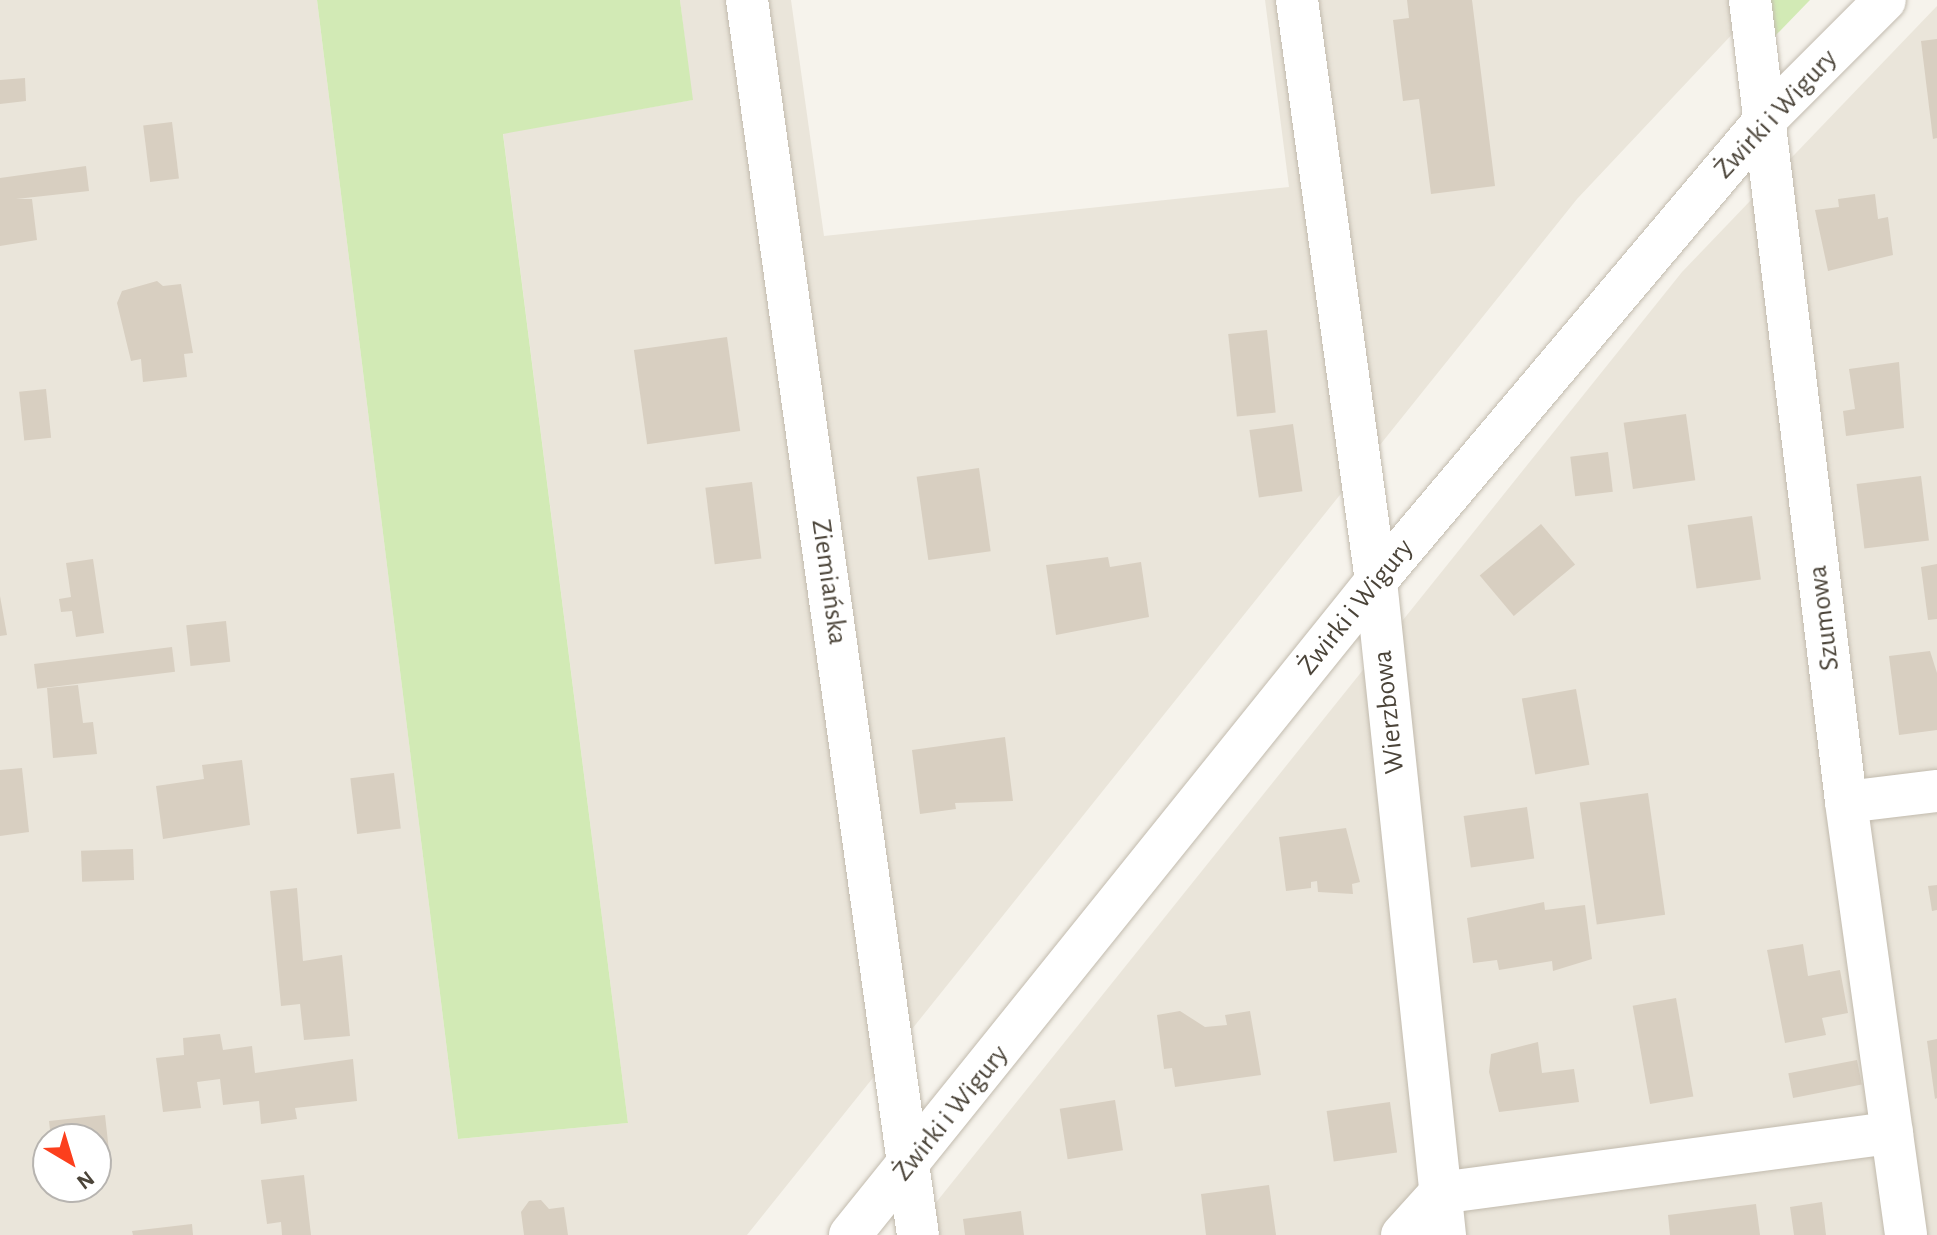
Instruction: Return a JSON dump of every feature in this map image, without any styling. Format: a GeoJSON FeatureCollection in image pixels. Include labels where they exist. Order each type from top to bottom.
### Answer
{"type":"FeatureCollection","features":[{"type":"Feature","properties":{"kind":"street","name":"Ziemiańska"},"geometry":{"type":"LineString","coordinates":[[747,0],[912,1164],[918,1235]]}},
{"type":"Feature","properties":{"kind":"street","name":"Wierzbowa"},"geometry":{"type":"LineString","coordinates":[[1297,0],[1376,581],[1445,1235]]}},
{"type":"Feature","properties":{"kind":"street","name":"Szumowa"},"geometry":{"type":"LineString","coordinates":[[1750,0],[1846,802],[1906,1235]]}},
{"type":"Feature","properties":{"kind":"street","name":"Żwirki i Wigury"},"geometry":{"type":"LineString","coordinates":[[850,1235],[912,1164],[1376,581],[1766,119],[1885,0]]}},
{"type":"Feature","properties":{"kind":"street"},"geometry":{"type":"LineString","coordinates":[[1846,802],[1937,791]]}},
{"type":"Feature","properties":{"kind":"street"},"geometry":{"type":"LineString","coordinates":[[1402,1235],[1440,1193],[1892,1133]]}},
{"type":"Feature","properties":{"kind":"shaded area"},"geometry":{"type":"Polygon","coordinates":[[[0,0],[317,0],[458,1139],[628,1123],[503,133],[692,100],[680,0],[791,0],[824,236],[1289,187],[1265,0],[1734,0],[1738,28],[1577,199],[747,1235],[0,1235],[0,0]]]}},
{"type":"Feature","properties":{"kind":"shaded area"},"geometry":{"type":"Polygon","coordinates":[[[1937,6],[1937,1235],[910,1235],[1682,272],[1937,6]]]}},
{"type":"Feature","properties":{"kind":"green space"},"geometry":{"type":"Polygon","coordinates":[[[317,0],[680,0],[693,100],[503,134],[628,1123],[458,1139],[317,0]]]}},
{"type":"Feature","properties":{"kind":"green space"},"geometry":{"type":"Polygon","coordinates":[[[1769,0],[1810,0],[1774,37],[1769,0]]]}},
{"type":"Feature","properties":{"kind":"building"},"geometry":{"type":"Polygon","coordinates":[[[1407,0],[1472,0],[1495,186],[1431,194],[1419,99],[1403,101],[1393,20],[1409,18],[1407,0]]]}},
{"type":"Feature","properties":{"kind":"building"},"geometry":{"type":"Polygon","coordinates":[[[1937,39],[1937,138],[1933,139],[1921,41],[1937,39]]]}},
{"type":"Feature","properties":{"kind":"building"},"geometry":{"type":"Polygon","coordinates":[[[25,78],[26,101],[0,104],[0,80],[25,78]]]}},
{"type":"Feature","properties":{"kind":"building"},"geometry":{"type":"Polygon","coordinates":[[[172,122],[179,179],[150,182],[143,126],[172,122]]]}},
{"type":"Feature","properties":{"kind":"building"},"geometry":{"type":"Polygon","coordinates":[[[86,166],[89,191],[16,199],[32,199],[37,240],[0,246],[0,178],[86,166]]]}},
{"type":"Feature","properties":{"kind":"building"},"geometry":{"type":"Polygon","coordinates":[[[1875,194],[1878,219],[1888,217],[1893,255],[1828,271],[1815,210],[1839,207],[1838,199],[1875,194]]]}},
{"type":"Feature","properties":{"kind":"building"},"geometry":{"type":"Polygon","coordinates":[[[157,281],[163,286],[181,284],[193,353],[184,354],[187,377],[143,382],[141,359],[131,361],[117,303],[122,291],[157,281]]]}},
{"type":"Feature","properties":{"kind":"building"},"geometry":{"type":"Polygon","coordinates":[[[1267,330],[1276,413],[1237,417],[1228,334],[1267,330]]]}},
{"type":"Feature","properties":{"kind":"building"},"geometry":{"type":"Polygon","coordinates":[[[727,337],[740,431],[647,444],[634,350],[727,337]]]}},
{"type":"Feature","properties":{"kind":"building"},"geometry":{"type":"Polygon","coordinates":[[[1899,362],[1904,428],[1846,436],[1843,411],[1855,409],[1849,369],[1899,362]]]}},
{"type":"Feature","properties":{"kind":"building"},"geometry":{"type":"Polygon","coordinates":[[[46,389],[51,438],[24,441],[19,392],[46,389]]]}},
{"type":"Feature","properties":{"kind":"building"},"geometry":{"type":"Polygon","coordinates":[[[1686,414],[1695,480],[1633,489],[1624,423],[1686,414]]]}},
{"type":"Feature","properties":{"kind":"building"},"geometry":{"type":"Polygon","coordinates":[[[1293,424],[1302,491],[1259,497],[1249,430],[1293,424]]]}},
{"type":"Feature","properties":{"kind":"building"},"geometry":{"type":"Polygon","coordinates":[[[1608,452],[1613,492],[1575,496],[1570,457],[1608,452]]]}},
{"type":"Feature","properties":{"kind":"building"},"geometry":{"type":"Polygon","coordinates":[[[979,468],[991,551],[928,560],[917,477],[979,468]]]}},
{"type":"Feature","properties":{"kind":"building"},"geometry":{"type":"Polygon","coordinates":[[[1921,476],[1929,541],[1864,548],[1856,484],[1921,476]]]}},
{"type":"Feature","properties":{"kind":"building"},"geometry":{"type":"Polygon","coordinates":[[[752,482],[761,558],[715,564],[705,488],[752,482]]]}},
{"type":"Feature","properties":{"kind":"building"},"geometry":{"type":"Polygon","coordinates":[[[1752,516],[1761,579],[1697,588],[1688,525],[1752,516]]]}},
{"type":"Feature","properties":{"kind":"building"},"geometry":{"type":"Polygon","coordinates":[[[1541,524],[1575,565],[1514,616],[1480,575],[1541,524]]]}},
{"type":"Feature","properties":{"kind":"building"},"geometry":{"type":"Polygon","coordinates":[[[1108,557],[1110,567],[1141,562],[1149,617],[1056,635],[1046,565],[1108,557]]]}},
{"type":"Feature","properties":{"kind":"building"},"geometry":{"type":"Polygon","coordinates":[[[93,559],[104,633],[76,637],[72,611],[61,612],[59,599],[71,597],[66,563],[93,559]]]}},
{"type":"Feature","properties":{"kind":"building"},"geometry":{"type":"Polygon","coordinates":[[[1937,564],[1937,619],[1928,620],[1921,567],[1937,564]]]}},
{"type":"Feature","properties":{"kind":"building"},"geometry":{"type":"Polygon","coordinates":[[[0,596],[7,635],[0,636],[0,596]]]}},
{"type":"Feature","properties":{"kind":"building"},"geometry":{"type":"Polygon","coordinates":[[[226,621],[230,662],[191,666],[186,625],[226,621]]]}},
{"type":"Feature","properties":{"kind":"building"},"geometry":{"type":"Polygon","coordinates":[[[172,647],[175,672],[37,689],[34,664],[172,647]]]}},
{"type":"Feature","properties":{"kind":"building"},"geometry":{"type":"Polygon","coordinates":[[[1930,651],[1937,673],[1937,730],[1899,735],[1889,656],[1930,651]]]}},
{"type":"Feature","properties":{"kind":"building"},"geometry":{"type":"Polygon","coordinates":[[[78,685],[83,723],[93,722],[97,754],[53,758],[47,688],[78,685]]]}},
{"type":"Feature","properties":{"kind":"building"},"geometry":{"type":"Polygon","coordinates":[[[1576,689],[1589,765],[1535,774],[1522,699],[1576,689]]]}},
{"type":"Feature","properties":{"kind":"building"},"geometry":{"type":"Polygon","coordinates":[[[1005,737],[1013,801],[955,803],[956,809],[920,814],[912,750],[1005,737]]]}},
{"type":"Feature","properties":{"kind":"building"},"geometry":{"type":"Polygon","coordinates":[[[242,760],[250,825],[163,839],[156,786],[204,779],[202,765],[242,760]]]}},
{"type":"Feature","properties":{"kind":"building"},"geometry":{"type":"Polygon","coordinates":[[[22,768],[29,832],[0,836],[0,770],[22,768]]]}},
{"type":"Feature","properties":{"kind":"building"},"geometry":{"type":"Polygon","coordinates":[[[394,773],[401,829],[357,834],[350,778],[394,773]]]}},
{"type":"Feature","properties":{"kind":"building"},"geometry":{"type":"Polygon","coordinates":[[[1648,793],[1665,915],[1597,924],[1580,803],[1648,793]]]}},
{"type":"Feature","properties":{"kind":"building"},"geometry":{"type":"Polygon","coordinates":[[[1527,807],[1534,858],[1471,867],[1464,816],[1527,807]]]}},
{"type":"Feature","properties":{"kind":"building"},"geometry":{"type":"Polygon","coordinates":[[[1346,828],[1360,882],[1352,884],[1353,894],[1318,892],[1317,881],[1311,882],[1311,888],[1286,891],[1279,837],[1346,828]]]}},
{"type":"Feature","properties":{"kind":"building"},"geometry":{"type":"Polygon","coordinates":[[[133,849],[134,880],[82,882],[81,851],[133,849]]]}},
{"type":"Feature","properties":{"kind":"building"},"geometry":{"type":"Polygon","coordinates":[[[1937,885],[1937,910],[1932,911],[1928,886],[1937,885]]]}},
{"type":"Feature","properties":{"kind":"building"},"geometry":{"type":"Polygon","coordinates":[[[297,888],[303,961],[342,955],[350,1036],[304,1040],[300,1004],[281,1006],[270,891],[297,888]]]}},
{"type":"Feature","properties":{"kind":"building"},"geometry":{"type":"Polygon","coordinates":[[[1544,902],[1545,910],[1585,905],[1592,959],[1553,971],[1552,961],[1499,970],[1497,960],[1473,963],[1467,918],[1544,902]]]}},
{"type":"Feature","properties":{"kind":"building"},"geometry":{"type":"Polygon","coordinates":[[[1803,944],[1808,976],[1840,970],[1848,1013],[1822,1018],[1826,1035],[1785,1043],[1767,950],[1803,944]]]}},
{"type":"Feature","properties":{"kind":"building"},"geometry":{"type":"Polygon","coordinates":[[[1676,998],[1693,1096],[1650,1104],[1633,1006],[1676,998]]]}},
{"type":"Feature","properties":{"kind":"building"},"geometry":{"type":"Polygon","coordinates":[[[1180,1011],[1205,1027],[1227,1025],[1225,1015],[1250,1011],[1261,1075],[1175,1087],[1172,1068],[1164,1069],[1157,1015],[1180,1011]]]}},
{"type":"Feature","properties":{"kind":"building"},"geometry":{"type":"Polygon","coordinates":[[[220,1034],[223,1050],[252,1046],[255,1073],[353,1059],[357,1101],[295,1108],[297,1119],[261,1124],[259,1101],[223,1105],[220,1079],[197,1082],[201,1108],[163,1112],[156,1058],[184,1055],[183,1038],[220,1034]]]}},
{"type":"Feature","properties":{"kind":"building"},"geometry":{"type":"Polygon","coordinates":[[[1937,1039],[1937,1098],[1935,1099],[1927,1041],[1937,1039]]]}},
{"type":"Feature","properties":{"kind":"building"},"geometry":{"type":"Polygon","coordinates":[[[1538,1042],[1542,1073],[1574,1069],[1579,1102],[1499,1112],[1489,1072],[1491,1054],[1538,1042]]]}},
{"type":"Feature","properties":{"kind":"building"},"geometry":{"type":"Polygon","coordinates":[[[1857,1060],[1862,1085],[1793,1098],[1788,1073],[1857,1060]]]}},
{"type":"Feature","properties":{"kind":"building"},"geometry":{"type":"Polygon","coordinates":[[[1115,1100],[1123,1150],[1068,1159],[1060,1109],[1115,1100]]]}},
{"type":"Feature","properties":{"kind":"building"},"geometry":{"type":"Polygon","coordinates":[[[1390,1102],[1397,1153],[1334,1161],[1327,1111],[1390,1102]]]}},
{"type":"Feature","properties":{"kind":"building"},"geometry":{"type":"Polygon","coordinates":[[[105,1115],[106,1123],[49,1123],[105,1115]]]}},
{"type":"Feature","properties":{"kind":"building"},"geometry":{"type":"Polygon","coordinates":[[[304,1175],[311,1235],[282,1235],[281,1222],[267,1224],[261,1180],[304,1175]]]}},
{"type":"Feature","properties":{"kind":"building"},"geometry":{"type":"Polygon","coordinates":[[[1269,1185],[1276,1235],[1206,1235],[1201,1194],[1269,1185]]]}},
{"type":"Feature","properties":{"kind":"building"},"geometry":{"type":"Polygon","coordinates":[[[541,1200],[549,1209],[564,1207],[568,1235],[524,1235],[521,1212],[529,1201],[541,1200]]]}},
{"type":"Feature","properties":{"kind":"building"},"geometry":{"type":"Polygon","coordinates":[[[1822,1202],[1826,1235],[1794,1235],[1790,1207],[1822,1202]]]}},
{"type":"Feature","properties":{"kind":"building"},"geometry":{"type":"Polygon","coordinates":[[[1756,1204],[1760,1235],[1670,1235],[1668,1215],[1756,1204]]]}},
{"type":"Feature","properties":{"kind":"building"},"geometry":{"type":"Polygon","coordinates":[[[1021,1211],[1024,1235],[965,1235],[963,1219],[1021,1211]]]}},
{"type":"Feature","properties":{"kind":"building"},"geometry":{"type":"Polygon","coordinates":[[[192,1224],[193,1235],[133,1235],[132,1231],[192,1224]]]}}]}
